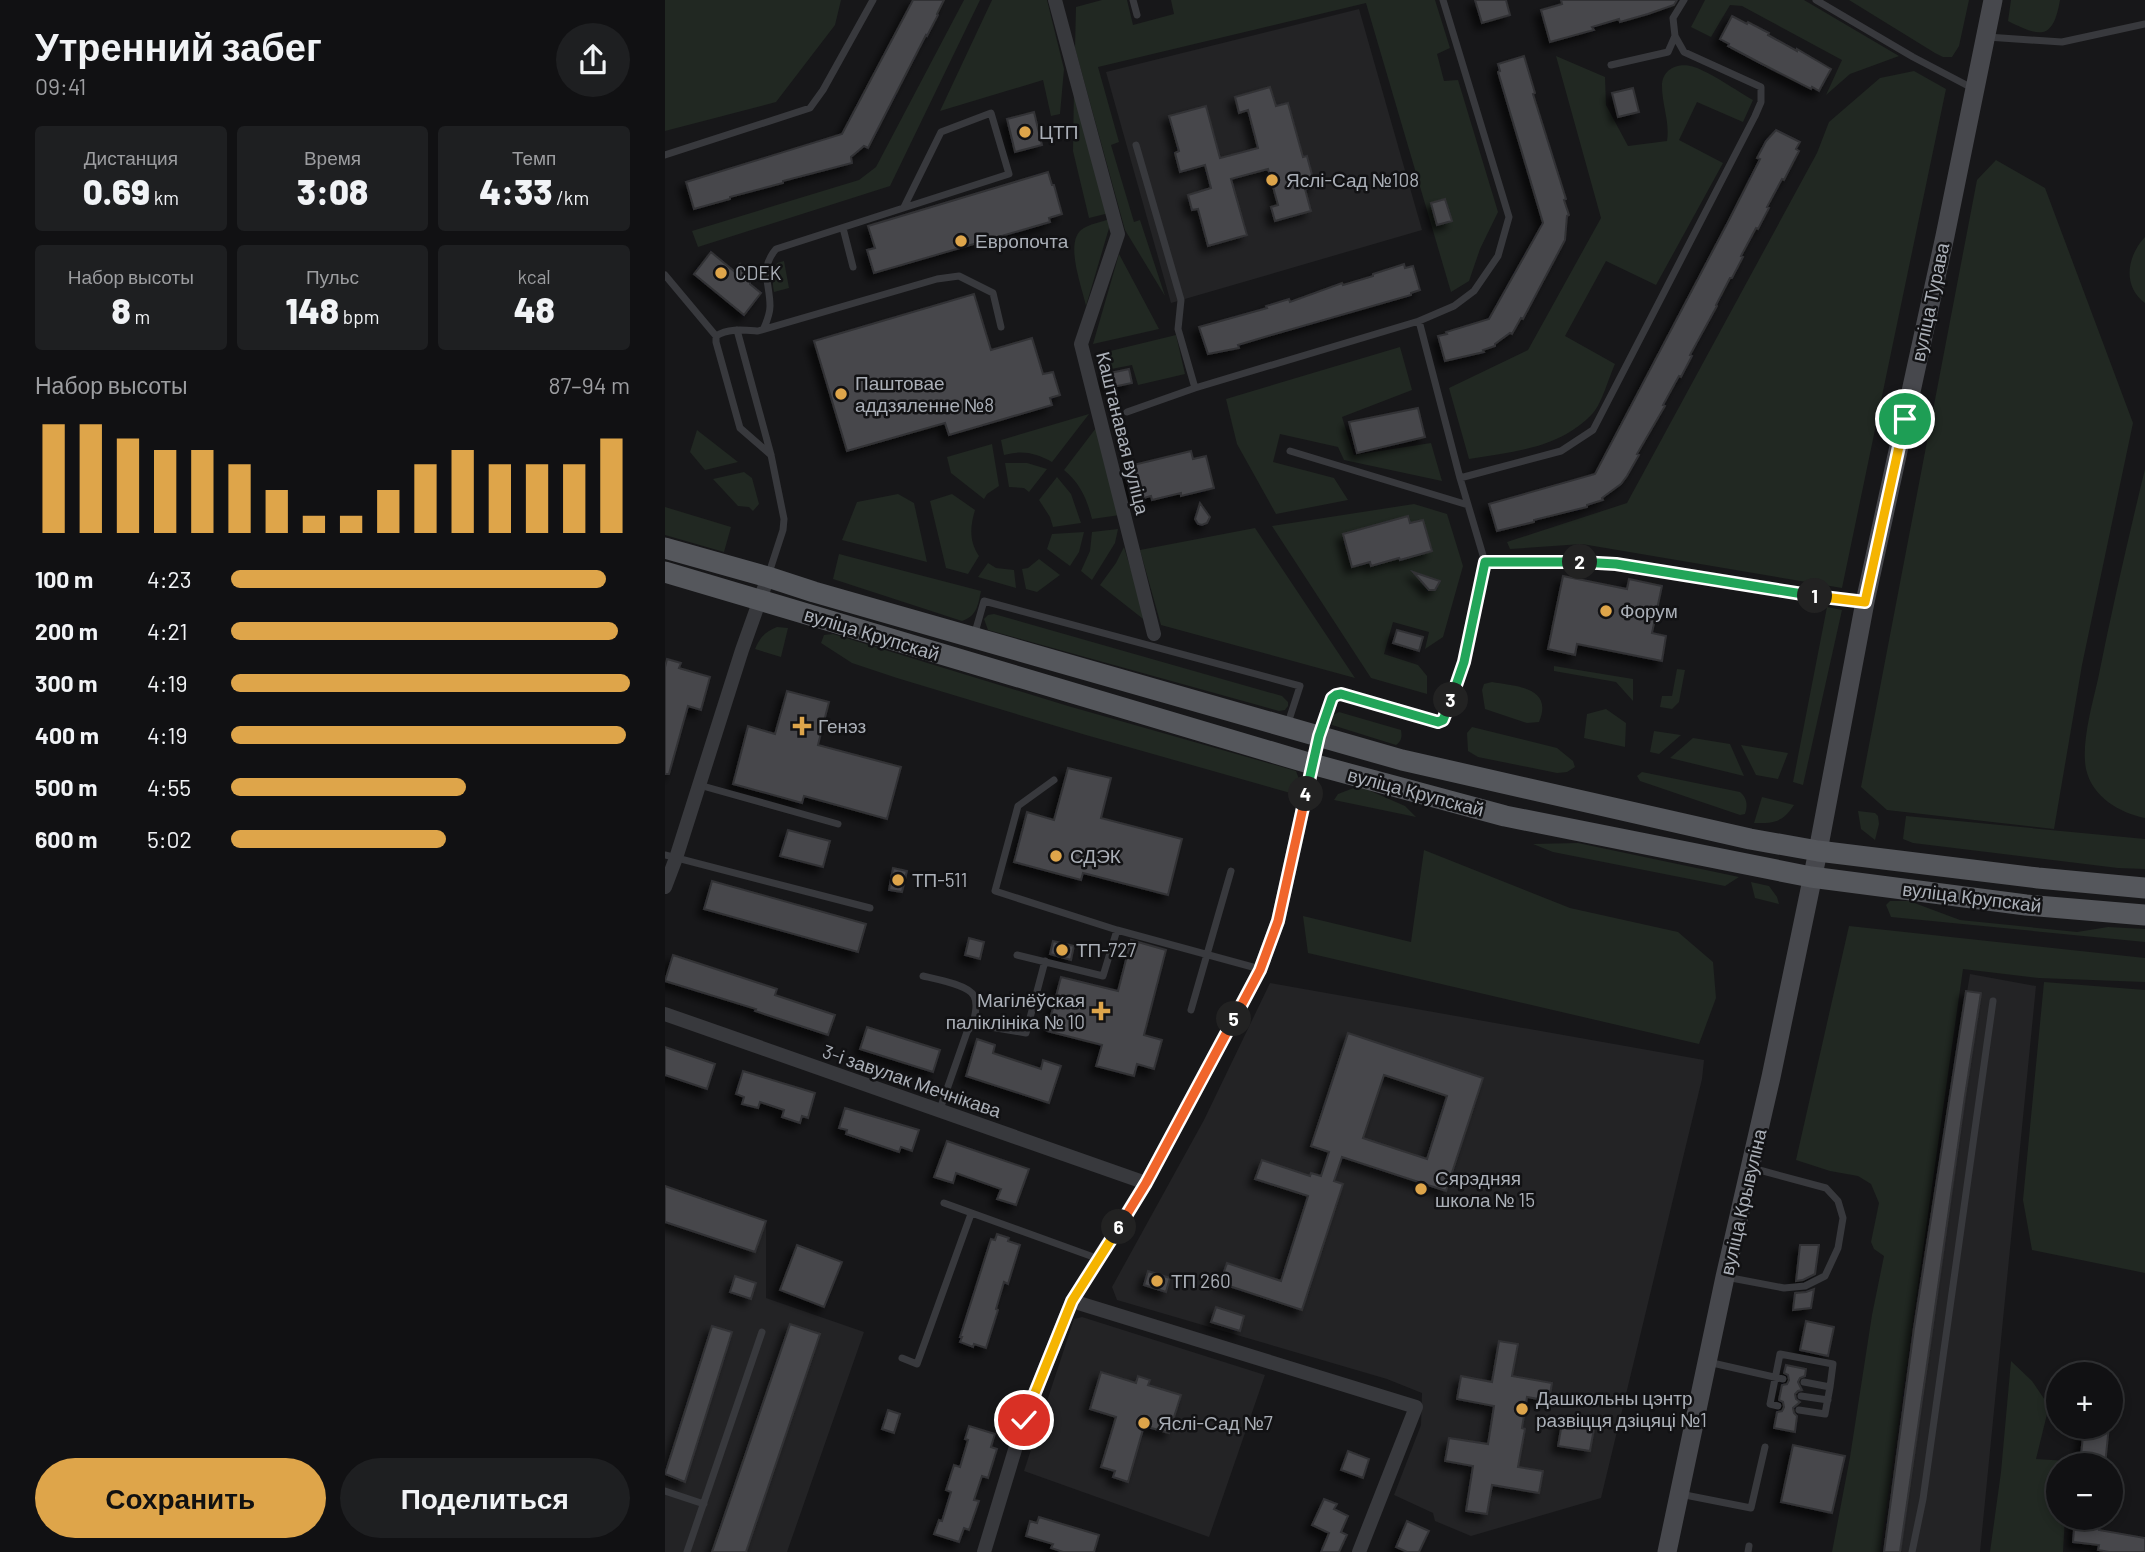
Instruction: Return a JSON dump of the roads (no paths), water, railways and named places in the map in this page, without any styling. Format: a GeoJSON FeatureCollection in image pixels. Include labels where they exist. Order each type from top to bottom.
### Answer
{"type":"FeatureCollection","features":[{"type":"Feature","properties":{"kind":"main road","name":"вуліца Турава"},"geometry":{"type":"LineString","coordinates":[[1818,851],[1865,602],[1993,0]]}},
{"type":"Feature","properties":{"kind":"main road","name":"вуліца Крупскай"},"geometry":{"type":"LineString","coordinates":[[665,548],[1402,760],[1488,781],[1750,839],[1818,851],[2145,888]]}},
{"type":"Feature","properties":{"kind":"main road","name":"вуліца Крупскай"},"geometry":{"type":"LineString","coordinates":[[665,572],[1312,764],[1505,817],[1811,877],[2026,905],[2145,915]]}},
{"type":"Feature","properties":{"kind":"main road","name":"вуліца Крывуліна"},"geometry":{"type":"LineString","coordinates":[[1667,1552],[1818,851]]}},
{"type":"Feature","properties":{"kind":"street","name":"Каштанавая вуліца"},"geometry":{"type":"LineString","coordinates":[[1055,0],[1118,234],[1081,344],[1154,634]]}},
{"type":"Feature","properties":{"kind":"street"},"geometry":{"type":"LineString","coordinates":[[665,887],[670,857],[699,785],[768,577]]}},
{"type":"Feature","properties":{"kind":"street"},"geometry":{"type":"LineString","coordinates":[[984,1552],[1024,1420],[1072,1301],[1146,1183],[1260,970],[1278,921],[1319,736]]}},
{"type":"Feature","properties":{"kind":"street","name":"3-і завулак Мечнікава"},"geometry":{"type":"LineString","coordinates":[[665,1014],[1146,1183]]}},
{"type":"Feature","properties":{"kind":"street"},"geometry":{"type":"LineString","coordinates":[[1072,1301],[1416,1407],[1359,1552]]}},
{"type":"Feature","properties":{"kind":"lane"},"geometry":{"type":"LineString","coordinates":[[665,155],[810,108],[823,90],[873,0]]}},
{"type":"Feature","properties":{"kind":"lane"},"geometry":{"type":"LineString","coordinates":[[1133,0],[1137,15]]}},
{"type":"Feature","properties":{"kind":"lane"},"geometry":{"type":"LineString","coordinates":[[1126,412],[1195,388],[1419,321],[1454,306],[1474,291],[1498,256],[1509,217],[1443,0]]}},
{"type":"Feature","properties":{"kind":"lane"},"geometry":{"type":"LineString","coordinates":[[1460,478],[1561,451],[1593,430],[1755,117],[1761,102],[1761,87],[1684,52],[1675,36],[1673,18],[1684,0]]}},
{"type":"Feature","properties":{"kind":"lane"},"geometry":{"type":"LineString","coordinates":[[1816,0],[1913,57],[1975,89]]}},
{"type":"Feature","properties":{"kind":"lane"},"geometry":{"type":"LineString","coordinates":[[1986,37],[2062,42],[2145,24]]}},
{"type":"Feature","properties":{"kind":"lane"},"geometry":{"type":"LineString","coordinates":[[1611,65],[1668,52],[1675,36]]}},
{"type":"Feature","properties":{"kind":"lane"},"geometry":{"type":"LineString","coordinates":[[764,328],[770,303],[765,269],[769,257],[776,249],[1009,174],[991,113],[941,132],[904,207]]}},
{"type":"Feature","properties":{"kind":"lane"},"geometry":{"type":"LineString","coordinates":[[1136,145],[1181,300],[1178,329],[1195,388]]}},
{"type":"Feature","properties":{"kind":"lane"},"geometry":{"type":"LineString","coordinates":[[843,228],[853,267]]}},
{"type":"Feature","properties":{"kind":"lane"},"geometry":{"type":"LineString","coordinates":[[665,275],[716,336],[740,428],[771,455]]}},
{"type":"Feature","properties":{"kind":"lane"},"geometry":{"type":"LineString","coordinates":[[716,336],[737,330],[758,331],[937,279],[959,276],[993,293],[1001,327]]}},
{"type":"Feature","properties":{"kind":"lane"},"geometry":{"type":"LineString","coordinates":[[1319,736],[1332,698],[1341,694],[1438,722],[1443,720],[1464,662],[1485,562],[1419,321]]}},
{"type":"Feature","properties":{"kind":"lane"},"geometry":{"type":"LineString","coordinates":[[737,330],[771,455],[784,519],[768,577]]}},
{"type":"Feature","properties":{"kind":"lane"},"geometry":{"type":"LineString","coordinates":[[1290,451],[1468,505]]}},
{"type":"Feature","properties":{"kind":"lane"},"geometry":{"type":"LineString","coordinates":[[1485,562],[1616,564],[1865,602]]}},
{"type":"Feature","properties":{"kind":"lane"},"geometry":{"type":"LineString","coordinates":[[973,638],[984,601],[1300,686],[1287,727]]}},
{"type":"Feature","properties":{"kind":"lane"},"geometry":{"type":"LineString","coordinates":[[1054,780],[1018,806],[995,891],[1117,930],[1260,970]]}},
{"type":"Feature","properties":{"kind":"lane"},"geometry":{"type":"LineString","coordinates":[[699,785],[838,824]]}},
{"type":"Feature","properties":{"kind":"lane"},"geometry":{"type":"LineString","coordinates":[[670,857],[870,908]]}},
{"type":"Feature","properties":{"kind":"lane"},"geometry":{"type":"LineString","coordinates":[[1191,1010],[1231,871]]}},
{"type":"Feature","properties":{"kind":"lane"},"geometry":{"type":"LineString","coordinates":[[1017,955],[1103,976],[1117,930]]}},
{"type":"Feature","properties":{"kind":"lane"},"geometry":{"type":"LineString","coordinates":[[974,1024],[1026,1033],[1045,961]]}},
{"type":"Feature","properties":{"kind":"lane"},"geometry":{"type":"LineString","coordinates":[[923,976],[967,988],[974,995],[976,1006],[974,1024],[967,1032],[939,1112]]}},
{"type":"Feature","properties":{"kind":"lane"},"geometry":{"type":"LineString","coordinates":[[1912,1552],[1923,1499],[1993,1001]]}},
{"type":"Feature","properties":{"kind":"lane"},"geometry":{"type":"LineString","coordinates":[[1725,1277],[1784,1288],[1805,1286],[1825,1276],[1838,1248],[1843,1218],[1837,1201],[1826,1188],[1751,1167]]}},
{"type":"Feature","properties":{"kind":"lane"},"geometry":{"type":"LineString","coordinates":[[944,1203],[1099,1259]]}},
{"type":"Feature","properties":{"kind":"lane"},"geometry":{"type":"LineString","coordinates":[[902,1358],[917,1364],[971,1214]]}},
{"type":"Feature","properties":{"kind":"lane"},"geometry":{"type":"LineString","coordinates":[[687,1552],[762,1332]]}},
{"type":"Feature","properties":{"kind":"lane"},"geometry":{"type":"LineString","coordinates":[[1778,1406],[1770,1404],[1777,1391],[1780,1354],[1833,1364],[1825,1414],[1799,1410]]}},
{"type":"Feature","properties":{"kind":"lane"},"geometry":{"type":"LineString","coordinates":[[1707,1362],[1779,1378]]}},
{"type":"Feature","properties":{"kind":"lane"},"geometry":{"type":"LineString","coordinates":[[1804,1382],[1830,1387]]}},
{"type":"Feature","properties":{"kind":"lane"},"geometry":{"type":"LineString","coordinates":[[1801,1396],[1828,1401]]}},
{"type":"Feature","properties":{"kind":"lane"},"geometry":{"type":"LineString","coordinates":[[1679,1494],[1751,1508],[1765,1447]]}},
{"type":"Feature","properties":{"kind":"lane"},"geometry":{"type":"LineString","coordinates":[[665,1491],[703,1504]]}},
{"type":"Feature","properties":{"kind":"place","name":"ЦТП"},"geometry":{"type":"Point","coordinates":[1025,132]}},
{"type":"Feature","properties":{"kind":"place","name":"Яслі-Сад №108"},"geometry":{"type":"Point","coordinates":[1272,180]}},
{"type":"Feature","properties":{"kind":"place","name":"Европочта"},"geometry":{"type":"Point","coordinates":[961,241]}},
{"type":"Feature","properties":{"kind":"place","name":"CDEK"},"geometry":{"type":"Point","coordinates":[721,273]}},
{"type":"Feature","properties":{"kind":"place","name":"Паштовае аддзяленне №8"},"geometry":{"type":"Point","coordinates":[841,394]}},
{"type":"Feature","properties":{"kind":"place","name":"Форум"},"geometry":{"type":"Point","coordinates":[1606,611]}},
{"type":"Feature","properties":{"kind":"place","name":"Генэз"},"geometry":{"type":"Point","coordinates":[802,726]}},
{"type":"Feature","properties":{"kind":"place","name":"СДЭК"},"geometry":{"type":"Point","coordinates":[1056,856]}},
{"type":"Feature","properties":{"kind":"place","name":"ТП-511"},"geometry":{"type":"Point","coordinates":[898,880]}},
{"type":"Feature","properties":{"kind":"place","name":"ТП-727"},"geometry":{"type":"Point","coordinates":[1062,950]}},
{"type":"Feature","properties":{"kind":"place","name":"Магілёўская паліклініка № 10"},"geometry":{"type":"Point","coordinates":[1101,1011]}},
{"type":"Feature","properties":{"kind":"place","name":"Сярэдняя школа № 15"},"geometry":{"type":"Point","coordinates":[1421,1189]}},
{"type":"Feature","properties":{"kind":"place","name":"ТП 260"},"geometry":{"type":"Point","coordinates":[1157,1281]}},
{"type":"Feature","properties":{"kind":"place","name":"Дашкольны цэнтр развіцця дзіцяці №1"},"geometry":{"type":"Point","coordinates":[1522,1409]}},
{"type":"Feature","properties":{"kind":"place","name":"Яслі-Сад №7"},"geometry":{"type":"Point","coordinates":[1144,1423]}}]}
